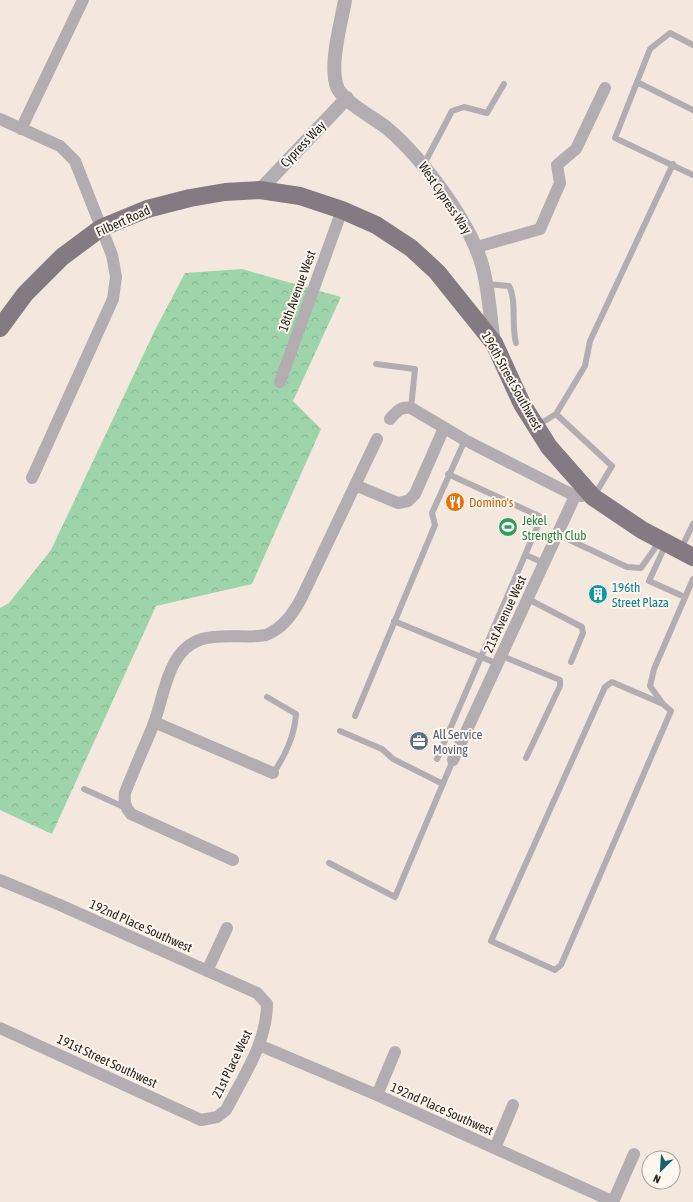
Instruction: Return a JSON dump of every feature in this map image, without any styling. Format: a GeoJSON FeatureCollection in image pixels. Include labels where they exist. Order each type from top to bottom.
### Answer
{"type":"FeatureCollection","features":[{"type":"Feature","properties":{"kind":"main road","name":"196th Street Southwest"},"geometry":{"type":"LineString","coordinates":[[260,190],[300,196],[342,210],[376,225],[411,248],[438,272],[494,343],[522,404],[549,447],[593,497],[642,530],[675,548]]}},
{"type":"Feature","properties":{"kind":"main road","name":"Filbert Road"},"geometry":{"type":"LineString","coordinates":[[0,328],[24,294],[56,262],[101,228],[147,209],[190,198],[225,192],[260,190]]}},
{"type":"Feature","properties":{"kind":"street"},"geometry":{"type":"LineString","coordinates":[[21,129],[83,0]]}},
{"type":"Feature","properties":{"kind":"street"},"geometry":{"type":"LineString","coordinates":[[342,93],[334,62],[345,0]]}},
{"type":"Feature","properties":{"kind":"street"},"geometry":{"type":"LineString","coordinates":[[477,247],[540,228],[560,183],[557,165],[576,149],[605,88]]}},
{"type":"Feature","properties":{"kind":"street","name":"West Cypress Way"},"geometry":{"type":"LineString","coordinates":[[342,93],[355,106],[387,128],[414,154],[458,215],[477,247],[483,266],[494,343]]}},
{"type":"Feature","properties":{"kind":"street","name":"Cypress Way"},"geometry":{"type":"LineString","coordinates":[[260,190],[342,93]]}},
{"type":"Feature","properties":{"kind":"street"},"geometry":{"type":"LineString","coordinates":[[0,119],[60,146],[75,161],[112,255],[116,277],[112,299],[32,478]]}},
{"type":"Feature","properties":{"kind":"street","name":"18th Avenue West"},"geometry":{"type":"LineString","coordinates":[[280,382],[342,210]]}},
{"type":"Feature","properties":{"kind":"street"},"geometry":{"type":"LineString","coordinates":[[390,419],[396,412],[404,407],[411,408],[464,440],[575,496],[593,497]]}},
{"type":"Feature","properties":{"kind":"street"},"geometry":{"type":"LineString","coordinates":[[355,485],[398,503],[408,501],[415,494],[444,428]]}},
{"type":"Feature","properties":{"kind":"street"},"geometry":{"type":"LineString","coordinates":[[233,860],[131,814],[126,808],[124,800],[125,793],[154,722],[169,673],[178,658],[193,643],[203,639],[223,636],[266,635],[273,632],[286,622],[301,599],[377,439]]}},
{"type":"Feature","properties":{"kind":"street","name":"21st Avenue West"},"geometry":{"type":"LineString","coordinates":[[453,760],[575,496]]}},
{"type":"Feature","properties":{"kind":"street"},"geometry":{"type":"LineString","coordinates":[[154,722],[273,773]]}},
{"type":"Feature","properties":{"kind":"street","name":"192nd Place Southwest"},"geometry":{"type":"LineString","coordinates":[[0,880],[60,905],[257,993],[267,1004]]}},
{"type":"Feature","properties":{"kind":"street"},"geometry":{"type":"LineString","coordinates":[[207,971],[227,928]]}},
{"type":"Feature","properties":{"kind":"street","name":"21st Place West"},"geometry":{"type":"LineString","coordinates":[[202,1120],[217,1117],[226,1110],[259,1045],[267,1021],[267,1004]]}},
{"type":"Feature","properties":{"kind":"street","name":"191st Street Southwest"},"geometry":{"type":"LineString","coordinates":[[0,1028],[202,1120]]}},
{"type":"Feature","properties":{"kind":"street","name":"192nd Place Southwest"},"geometry":{"type":"LineString","coordinates":[[259,1045],[377,1095],[613,1202],[634,1154]]}},
{"type":"Feature","properties":{"kind":"street","name":"192nd Place Southwest"},"geometry":{"type":"LineString","coordinates":[[377,1095],[394,1052]]}},
{"type":"Feature","properties":{"kind":"street","name":"192nd Place Southwest"},"geometry":{"type":"LineString","coordinates":[[495,1148],[513,1105]]}},
{"type":"Feature","properties":{"kind":"lane"},"geometry":{"type":"LineString","coordinates":[[693,45],[670,33],[650,49],[615,138],[673,164],[693,175]]}},
{"type":"Feature","properties":{"kind":"lane"},"geometry":{"type":"LineString","coordinates":[[637,82],[693,110]]}},
{"type":"Feature","properties":{"kind":"lane"},"geometry":{"type":"LineString","coordinates":[[423,166],[452,111],[464,107],[487,113],[504,84]]}},
{"type":"Feature","properties":{"kind":"lane"},"geometry":{"type":"LineString","coordinates":[[537,426],[556,414],[585,366],[590,341],[673,164]]}},
{"type":"Feature","properties":{"kind":"lane"},"geometry":{"type":"LineString","coordinates":[[485,284],[509,286],[512,292],[512,327],[516,343]]}},
{"type":"Feature","properties":{"kind":"lane"},"geometry":{"type":"LineString","coordinates":[[376,364],[415,368],[411,408]]}},
{"type":"Feature","properties":{"kind":"lane"},"geometry":{"type":"LineString","coordinates":[[556,414],[612,466],[593,497]]}},
{"type":"Feature","properties":{"kind":"lane"},"geometry":{"type":"LineString","coordinates":[[355,716],[435,525],[432,513],[464,440]]}},
{"type":"Feature","properties":{"kind":"lane"},"geometry":{"type":"LineString","coordinates":[[437,759],[526,555],[538,525],[539,516],[448,474]]}},
{"type":"Feature","properties":{"kind":"lane"},"geometry":{"type":"LineString","coordinates":[[685,597],[649,581],[693,524]]}},
{"type":"Feature","properties":{"kind":"lane"},"geometry":{"type":"LineString","coordinates":[[557,534],[627,567],[641,568],[675,548]]}},
{"type":"Feature","properties":{"kind":"lane"},"geometry":{"type":"LineString","coordinates":[[526,555],[544,563]]}},
{"type":"Feature","properties":{"kind":"lane"},"geometry":{"type":"LineString","coordinates":[[663,704],[612,682],[605,687],[491,941],[555,970],[561,965],[671,711],[663,704],[650,686],[654,669],[693,579]]}},
{"type":"Feature","properties":{"kind":"lane"},"geometry":{"type":"LineString","coordinates":[[528,599],[582,627],[583,633],[571,662]]}},
{"type":"Feature","properties":{"kind":"lane"},"geometry":{"type":"LineString","coordinates":[[394,621],[481,658],[500,660],[560,680],[560,686],[526,758]]}},
{"type":"Feature","properties":{"kind":"lane"},"geometry":{"type":"LineString","coordinates":[[267,697],[296,714],[296,725],[289,743],[273,773]]}},
{"type":"Feature","properties":{"kind":"lane"},"geometry":{"type":"LineString","coordinates":[[340,731],[382,749],[393,759],[444,784]]}},
{"type":"Feature","properties":{"kind":"lane"},"geometry":{"type":"LineString","coordinates":[[329,863],[396,897],[453,760]]}},
{"type":"Feature","properties":{"kind":"lane"},"geometry":{"type":"LineString","coordinates":[[84,789],[126,808]]}},
{"type":"Feature","properties":{"kind":"green space"},"geometry":{"type":"Polygon","coordinates":[[[242,269],[341,297],[293,401],[321,429],[252,584],[156,606],[52,834],[0,810],[0,608],[9,603],[51,550],[155,330],[185,273],[242,269]]]}},
{"type":"Feature","properties":{"kind":"place","name":"Domino's"},"geometry":{"type":"Point","coordinates":[455,502]}},
{"type":"Feature","properties":{"kind":"place","name":"Jekel Strength Club"},"geometry":{"type":"Point","coordinates":[508,527]}},
{"type":"Feature","properties":{"kind":"place","name":"196th Street Plaza"},"geometry":{"type":"Point","coordinates":[598,594]}},
{"type":"Feature","properties":{"kind":"place","name":"All Service Moving"},"geometry":{"type":"Point","coordinates":[419,741]}}]}
